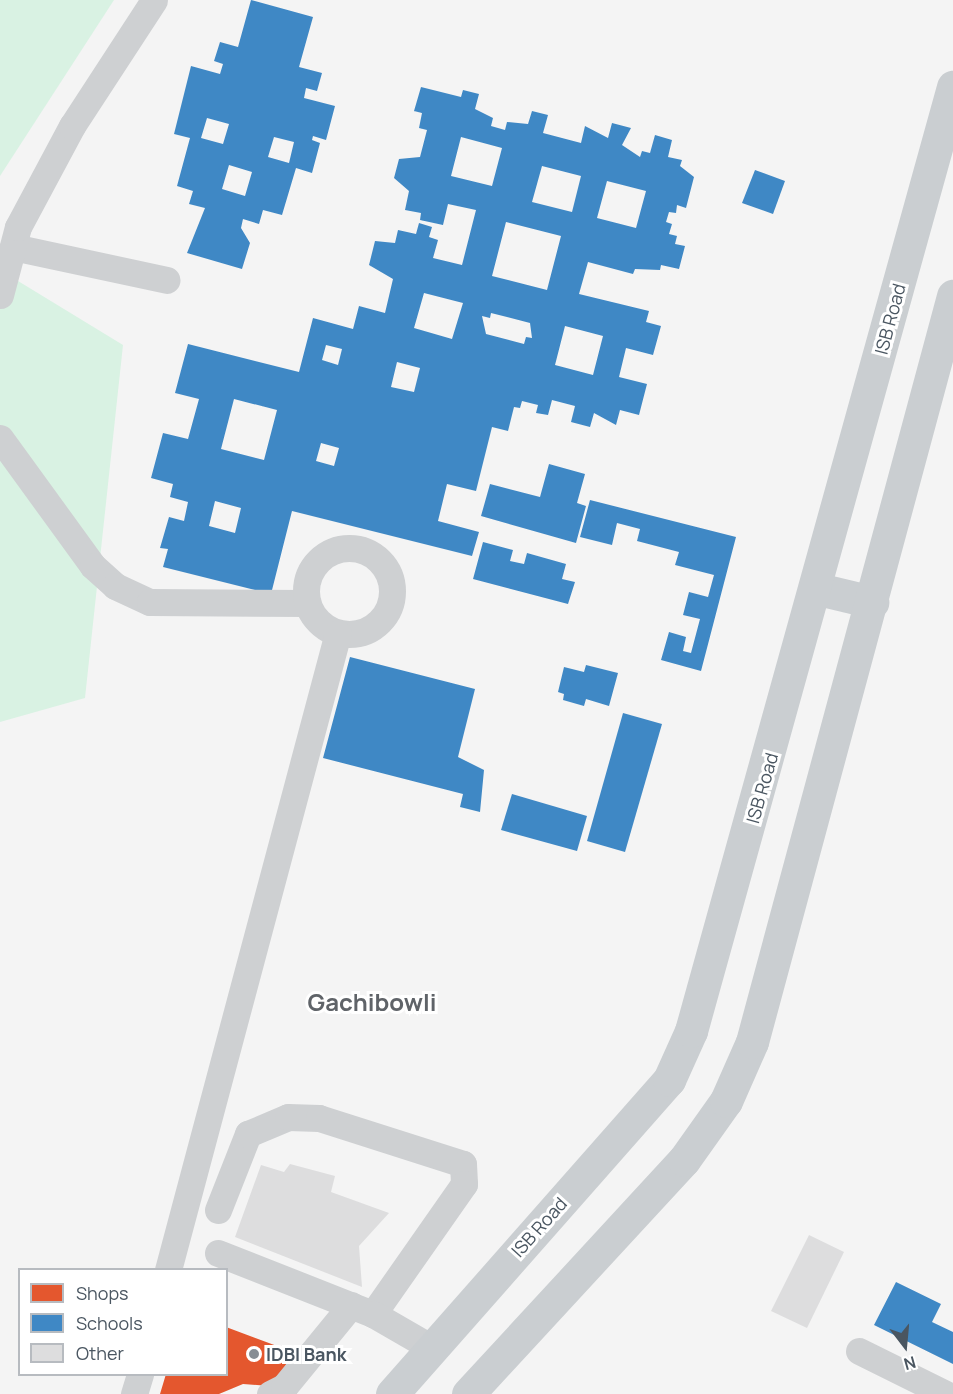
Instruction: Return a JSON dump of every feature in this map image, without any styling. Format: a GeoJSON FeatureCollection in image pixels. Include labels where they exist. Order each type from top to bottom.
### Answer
{"type":"FeatureCollection","features":[{"type":"Feature","properties":{"kind":"main road","name":"ISB Road"},"geometry":{"type":"LineString","coordinates":[[392,1394],[669,1080],[705,987],[818,589],[953,87]]}},
{"type":"Feature","properties":{"kind":"main road"},"geometry":{"type":"LineString","coordinates":[[468,1394],[684,1160],[726,1101],[752,1042],[953,296]]}},
{"type":"Feature","properties":{"kind":"main road"},"geometry":{"type":"LineString","coordinates":[[818,589],[872,602]]}},
{"type":"Feature","properties":{"kind":"lane"},"geometry":{"type":"LineString","coordinates":[[0,295],[13,248],[72,126],[154,0]]}},
{"type":"Feature","properties":{"kind":"lane"},"geometry":{"type":"LineString","coordinates":[[13,248],[167,280]]}},
{"type":"Feature","properties":{"kind":"lane"},"geometry":{"type":"LineString","coordinates":[[0,438],[93,566],[115,586],[150,602],[307,603]]}},
{"type":"Feature","properties":{"kind":"lane"},"geometry":{"type":"LineString","coordinates":[[357,548],[374,555],[389,575],[392,601],[372,628],[338,633],[319,621],[307,603],[306,585],[324,556],[357,548]]}},
{"type":"Feature","properties":{"kind":"lane"},"geometry":{"type":"LineString","coordinates":[[168,1268],[338,633]]}},
{"type":"Feature","properties":{"kind":"lane"},"geometry":{"type":"LineString","coordinates":[[218,1210],[248,1134],[288,1117],[319,1118],[462,1164],[464,1184],[362,1310],[285,1387],[270,1394]]}},
{"type":"Feature","properties":{"kind":"lane"},"geometry":{"type":"LineString","coordinates":[[218,1253],[362,1310],[432,1348]]}},
{"type":"Feature","properties":{"kind":"lane"},"geometry":{"type":"LineString","coordinates":[[859,1351],[945,1394]]}},
{"type":"Feature","properties":{"kind":"lane"},"geometry":{"type":"LineString","coordinates":[[134,1394],[139,1376]]}},
{"type":"Feature","properties":{"kind":"green space"},"geometry":{"type":"Polygon","coordinates":[[[0,0],[114,0],[0,176],[0,0]]]}},
{"type":"Feature","properties":{"kind":"green space"},"geometry":{"type":"Polygon","coordinates":[[[0,270],[123,345],[85,698],[0,722],[0,270]]]}},
{"type":"Feature","properties":{"kind":"building: Shops","name":"IDBI Bank"},"geometry":{"type":"Polygon","coordinates":[[[228,1328],[277,1346],[287,1362],[282,1375],[269,1386],[243,1384],[219,1394],[160,1394],[165,1376],[228,1376],[228,1328]]]}},
{"type":"Feature","properties":{"kind":"building: Schools"},"geometry":{"type":"Polygon","coordinates":[[[251,0],[313,17],[299,67],[322,73],[317,91],[306,88],[304,98],[335,106],[326,140],[313,136],[312,140],[320,143],[312,173],[296,168],[282,215],[263,210],[259,224],[243,219],[241,228],[250,243],[242,269],[187,253],[205,208],[189,204],[193,191],[177,186],[190,138],[174,134],[191,66],[220,74],[223,64],[214,61],[220,42],[238,47],[251,0]],[[207,118],[201,138],[223,144],[229,124],[207,118]],[[274,137],[268,157],[289,163],[294,142],[274,137]],[[229,165],[222,189],[245,196],[252,172],[229,165]]]}},
{"type":"Feature","properties":{"kind":"building: Schools"},"geometry":{"type":"Polygon","coordinates":[[[421,87],[461,97],[463,90],[479,94],[475,109],[493,118],[491,126],[505,130],[507,122],[528,124],[532,111],[548,115],[543,133],[581,143],[585,126],[608,138],[612,123],[631,128],[622,145],[640,157],[642,151],[650,153],[655,135],[672,140],[668,157],[682,160],[680,166],[694,177],[686,208],[677,205],[676,213],[669,212],[666,222],[672,224],[669,234],[677,236],[675,244],[685,246],[679,269],[661,265],[660,270],[635,269],[633,274],[588,262],[579,294],[649,311],[646,322],[661,326],[653,355],[626,348],[619,377],[647,384],[639,415],[620,410],[616,425],[594,413],[590,427],[571,422],[575,406],[552,400],[548,415],[536,413],[538,405],[522,401],[520,408],[514,407],[508,431],[492,427],[476,491],[447,484],[438,521],[479,532],[472,556],[292,511],[271,594],[163,567],[168,549],[160,548],[169,517],[184,521],[188,502],[170,497],[173,484],[151,478],[163,433],[188,439],[199,399],[175,393],[188,344],[299,372],[313,318],[353,329],[359,306],[385,313],[393,279],[369,265],[375,241],[395,243],[398,230],[416,234],[419,223],[432,227],[429,237],[438,240],[433,258],[462,265],[476,210],[448,204],[443,225],[420,220],[421,213],[405,210],[409,191],[394,178],[399,159],[420,157],[427,130],[419,128],[422,113],[414,111],[421,87]],[[461,137],[451,176],[492,186],[502,148],[461,137]],[[542,166],[532,202],[572,212],[581,176],[542,166]],[[607,181],[597,218],[636,228],[646,191],[607,181]],[[506,222],[492,276],[547,290],[561,236],[506,222]],[[424,293],[414,328],[452,339],[463,303],[424,293]],[[491,313],[490,318],[482,316],[486,334],[524,344],[526,337],[532,338],[530,323],[491,313]],[[565,326],[555,365],[593,375],[603,336],[565,326]],[[326,345],[322,360],[338,365],[342,349],[326,345]],[[397,362],[391,387],[414,392],[420,368],[397,362]],[[234,399],[221,449],[264,460],[277,410],[234,399]],[[321,443],[316,461],[334,466],[339,448],[321,443]],[[215,501],[209,526],[235,533],[241,508],[215,501]]]}},
{"type":"Feature","properties":{"kind":"building: Schools"},"geometry":{"type":"Polygon","coordinates":[[[755,170],[785,181],[773,214],[742,203],[755,170]]]}},
{"type":"Feature","properties":{"kind":"building: Schools"},"geometry":{"type":"Polygon","coordinates":[[[549,464],[585,474],[577,503],[586,506],[576,543],[481,516],[490,484],[540,497],[549,464]]]}},
{"type":"Feature","properties":{"kind":"building: Schools"},"geometry":{"type":"Polygon","coordinates":[[[590,500],[736,537],[701,671],[661,660],[669,632],[686,637],[683,651],[691,653],[700,619],[683,615],[689,592],[708,597],[714,575],[675,565],[679,552],[637,541],[640,529],[617,523],[612,545],[580,537],[590,500]]]}},
{"type":"Feature","properties":{"kind":"building: Schools"},"geometry":{"type":"Polygon","coordinates":[[[483,542],[513,550],[510,561],[524,564],[527,553],[566,564],[562,579],[575,582],[568,604],[473,579],[483,542]]]}},
{"type":"Feature","properties":{"kind":"building: Schools"},"geometry":{"type":"Polygon","coordinates":[[[350,657],[475,689],[458,757],[484,770],[480,812],[460,807],[463,794],[323,758],[350,657]]]}},
{"type":"Feature","properties":{"kind":"building: Schools"},"geometry":{"type":"Polygon","coordinates":[[[586,665],[618,673],[609,706],[586,699],[584,706],[563,700],[564,694],[558,692],[564,667],[584,672],[586,665]]]}},
{"type":"Feature","properties":{"kind":"building: Schools"},"geometry":{"type":"Polygon","coordinates":[[[623,713],[662,724],[625,852],[587,841],[623,713]]]}},
{"type":"Feature","properties":{"kind":"building: Schools"},"geometry":{"type":"Polygon","coordinates":[[[512,794],[587,816],[577,851],[501,830],[512,794]]]}},
{"type":"Feature","properties":{"kind":"building: Schools"},"geometry":{"type":"Polygon","coordinates":[[[896,1282],[941,1304],[932,1322],[953,1332],[953,1364],[874,1325],[896,1282]]]}},
{"type":"Feature","properties":{"kind":"building: Other"},"geometry":{"type":"Polygon","coordinates":[[[290,1164],[335,1176],[331,1192],[389,1213],[359,1246],[362,1287],[235,1237],[261,1165],[284,1172],[290,1164]]]}},
{"type":"Feature","properties":{"kind":"building: Other"},"geometry":{"type":"Polygon","coordinates":[[[809,1235],[844,1252],[807,1328],[771,1311],[809,1235]]]}},
{"type":"Feature","properties":{"kind":"place","name":"IDBI Bank"},"geometry":{"type":"Point","coordinates":[254,1354]}},
{"type":"Feature","properties":{"kind":"district","name":"Gachibowli"},"geometry":{"type":"Point","coordinates":[372,1002]}}]}
